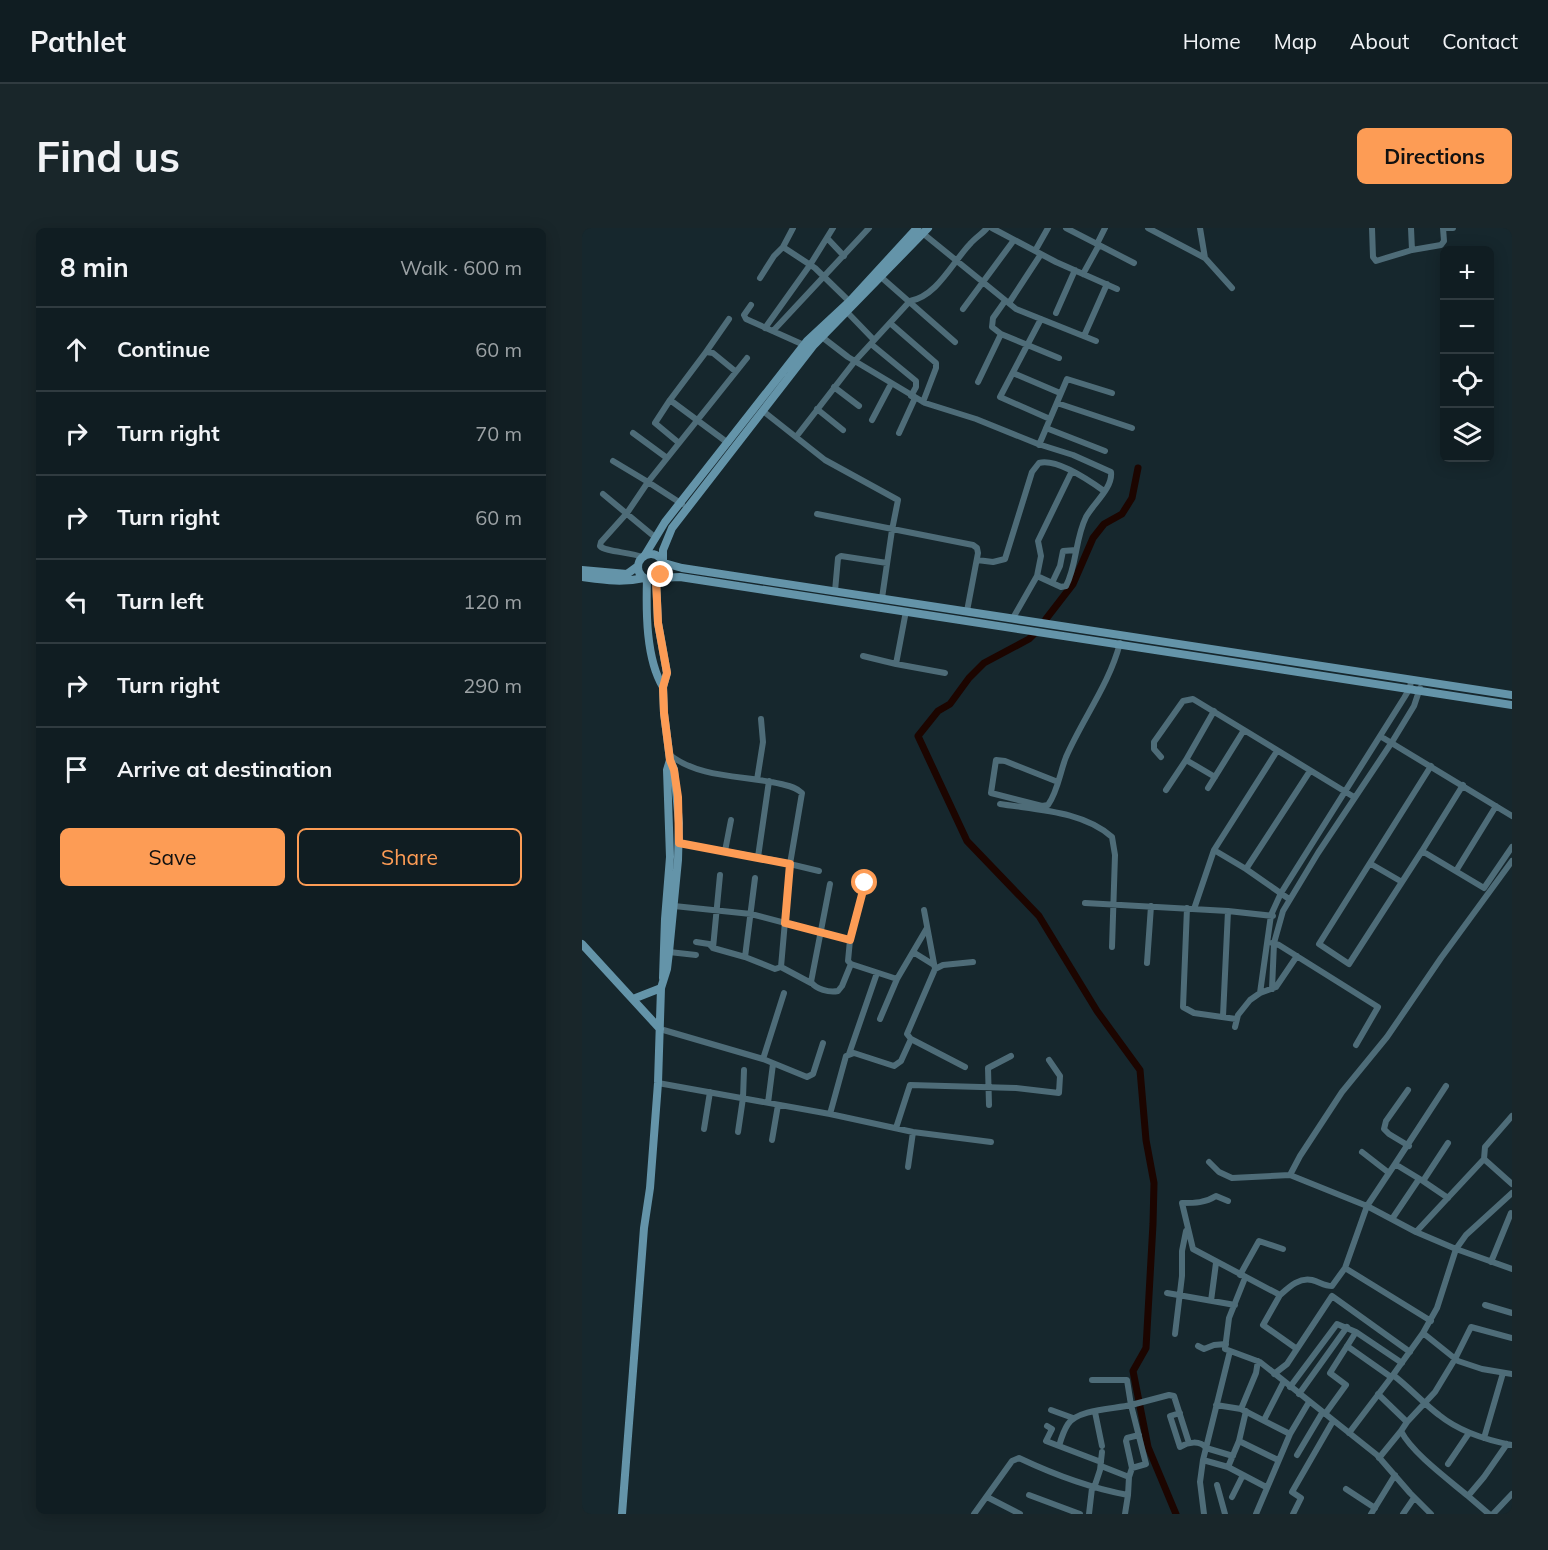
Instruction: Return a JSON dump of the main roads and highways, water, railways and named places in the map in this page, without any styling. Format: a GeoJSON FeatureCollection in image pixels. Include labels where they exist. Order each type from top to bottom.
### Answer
{"type":"FeatureCollection","features":[{"type":"Feature","properties":{"kind":"main road"},"geometry":{"type":"LineString","coordinates":[[638,566],[640,573],[651,578],[663,573],[663,550],[667,537],[684,505],[728,443],[804,345],[881,277],[920,229]]}},
{"type":"Feature","properties":{"kind":"main road"},"geometry":{"type":"LineString","coordinates":[[582,570],[627,574],[638,566],[656,538],[822,337],[920,229]]}},
{"type":"Feature","properties":{"kind":"main road"},"geometry":{"type":"LineString","coordinates":[[643,556],[654,554],[663,561],[682,568],[1013,618],[1416,685],[1512,705]]}},
{"type":"Feature","properties":{"kind":"main road"},"geometry":{"type":"LineString","coordinates":[[582,577],[611,582],[680,577],[1416,685],[1512,695]]}},
{"type":"Feature","properties":{"kind":"main road"},"geometry":{"type":"LineString","coordinates":[[651,578],[646,610],[656,676],[663,687]]}},
{"type":"Feature","properties":{"kind":"main road"},"geometry":{"type":"LineString","coordinates":[[633,999],[662,985],[668,969],[679,843],[678,797],[665,725],[663,687],[667,673],[651,578]]}},
{"type":"Feature","properties":{"kind":"main road"},"geometry":{"type":"LineString","coordinates":[[622,1514],[644,1228],[650,1188],[658,1083],[663,948],[670,857],[667,770],[670,757]]}},
{"type":"Feature","properties":{"kind":"main road"},"geometry":{"type":"LineString","coordinates":[[582,944],[660,1029]]}},
{"type":"Feature","properties":{"kind":"waterway"},"geometry":{"type":"LineString","coordinates":[[1046,619],[1073,584],[1093,538],[1104,524],[1122,514],[1132,498],[1138,468]]}},
{"type":"Feature","properties":{"kind":"waterway"},"geometry":{"type":"LineString","coordinates":[[1034,634],[1029,639],[984,663],[969,678],[950,704],[938,711],[918,736],[967,841],[1039,916],[1097,1011],[1140,1070],[1146,1140],[1154,1183],[1146,1348],[1133,1371],[1148,1447],[1176,1514]]}}]}
